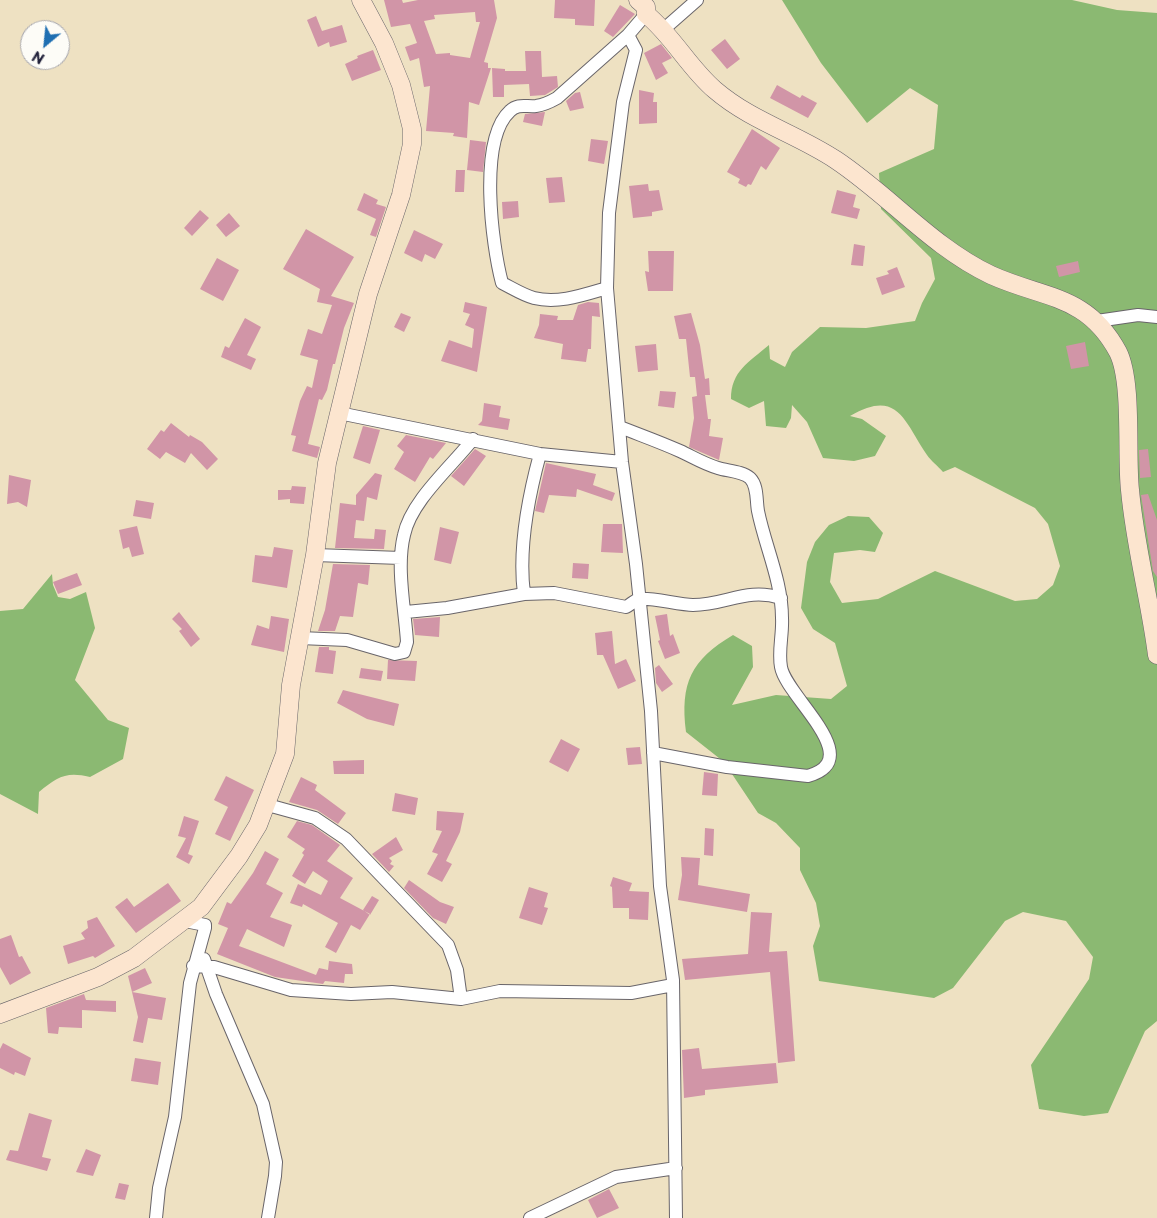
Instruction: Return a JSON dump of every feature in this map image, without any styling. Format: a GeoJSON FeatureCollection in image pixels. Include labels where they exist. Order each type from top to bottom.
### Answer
{"type":"FeatureCollection","features":[{"type":"Feature","properties":{"kind":"street"},"geometry":{"type":"LineString","coordinates":[[0,1014],[98,977],[134,958],[185,921],[208,900],[239,856],[258,824],[287,743],[291,686],[315,555],[327,463],[368,294],[402,195],[412,144],[412,129],[401,85],[384,42],[361,0]]}},
{"type":"Feature","properties":{"kind":"street"},"geometry":{"type":"LineString","coordinates":[[664,29],[698,0]]}},
{"type":"Feature","properties":{"kind":"street"},"geometry":{"type":"LineString","coordinates":[[607,288],[572,298],[544,299],[523,294],[502,283],[494,241],[489,171],[494,143],[500,125],[509,111],[523,105],[546,104],[557,98],[628,35],[642,7],[664,29],[697,72],[715,90],[740,109],[835,159],[900,208],[936,241],[965,262],[994,276],[1069,303],[1097,321],[1108,334],[1120,355],[1124,374],[1130,489],[1139,558],[1157,655]]}},
{"type":"Feature","properties":{"kind":"street"},"geometry":{"type":"LineString","coordinates":[[628,35],[636,50],[623,102],[609,213],[607,288],[622,462],[639,599],[653,753],[660,886],[673,985],[676,1218]]}},
{"type":"Feature","properties":{"kind":"street"},"geometry":{"type":"LineString","coordinates":[[1097,321],[1138,315],[1157,317]]}},
{"type":"Feature","properties":{"kind":"street"},"geometry":{"type":"LineString","coordinates":[[339,413],[540,454],[622,462]]}},
{"type":"Feature","properties":{"kind":"street"},"geometry":{"type":"LineString","coordinates":[[620,427],[674,448],[706,464],[749,478],[755,486],[763,534],[781,598],[781,668],[786,682],[815,721],[830,749],[829,762],[820,772],[808,776],[727,767],[653,753]]}},
{"type":"Feature","properties":{"kind":"street"},"geometry":{"type":"LineString","coordinates":[[300,638],[347,640],[400,654],[406,648],[406,612],[401,558],[404,533],[419,503],[473,440]]}},
{"type":"Feature","properties":{"kind":"street"},"geometry":{"type":"LineString","coordinates":[[524,594],[522,580],[526,515],[540,454]]}},
{"type":"Feature","properties":{"kind":"street"},"geometry":{"type":"LineString","coordinates":[[315,555],[401,558]]}},
{"type":"Feature","properties":{"kind":"street"},"geometry":{"type":"LineString","coordinates":[[406,612],[447,608],[524,594],[554,593],[626,607],[639,599],[692,605],[713,604],[748,594],[765,593],[781,598]]}},
{"type":"Feature","properties":{"kind":"street"},"geometry":{"type":"LineString","coordinates":[[264,804],[315,818],[346,839],[448,945],[457,970],[461,999]]}},
{"type":"Feature","properties":{"kind":"street"},"geometry":{"type":"LineString","coordinates":[[156,1218],[159,1188],[175,1117],[184,1032],[200,966],[200,949],[205,925],[185,921]]}},
{"type":"Feature","properties":{"kind":"street"},"geometry":{"type":"LineString","coordinates":[[200,966],[291,990],[321,994],[392,992],[461,999],[500,991],[630,993],[673,985]]}},
{"type":"Feature","properties":{"kind":"street"},"geometry":{"type":"LineString","coordinates":[[200,966],[216,994],[263,1104],[276,1162],[268,1218]]}},
{"type":"Feature","properties":{"kind":"street"},"geometry":{"type":"LineString","coordinates":[[530,1218],[616,1177],[676,1168]]}},
{"type":"Feature","properties":{"kind":"green space"},"geometry":{"type":"Polygon","coordinates":[[[782,0],[1072,0],[1117,10],[1157,13],[1157,1021],[1145,1031],[1108,1113],[1084,1116],[1039,1109],[1031,1065],[1089,979],[1093,957],[1066,921],[1023,912],[1005,921],[953,988],[934,998],[819,981],[813,946],[820,926],[816,903],[800,870],[800,848],[776,823],[758,813],[724,762],[686,732],[685,700],[691,674],[707,654],[733,635],[752,646],[753,667],[732,705],[776,695],[831,699],[847,686],[835,643],[813,629],[801,608],[807,562],[815,542],[829,525],[848,516],[869,517],[883,533],[875,552],[860,550],[834,553],[830,582],[842,603],[878,599],[935,571],[1015,601],[1037,599],[1053,585],[1060,566],[1048,524],[1035,508],[955,467],[943,472],[927,455],[905,420],[898,412],[889,407],[866,408],[850,416],[862,419],[886,436],[875,456],[854,461],[823,458],[807,422],[792,405],[791,418],[786,428],[766,426],[764,401],[749,408],[731,399],[734,381],[742,368],[769,345],[770,359],[785,367],[792,352],[820,327],[866,328],[915,321],[935,279],[931,258],[881,209],[879,173],[934,149],[938,105],[910,88],[867,123],[821,63],[782,0]]]}},
{"type":"Feature","properties":{"kind":"green space"},"geometry":{"type":"Polygon","coordinates":[[[52,574],[53,585],[58,597],[70,599],[86,592],[95,628],[75,680],[108,720],[129,728],[123,759],[90,777],[68,775],[51,782],[39,792],[38,814],[0,794],[0,611],[23,609],[52,574]]]}},
{"type":"Feature","properties":{"kind":"building"},"geometry":{"type":"Polygon","coordinates":[[[384,0],[402,0],[403,3],[418,0],[494,0],[497,18],[484,62],[488,63],[488,68],[491,68],[479,105],[469,102],[467,138],[453,136],[454,133],[426,131],[430,86],[424,87],[419,58],[410,61],[405,47],[417,43],[410,24],[391,27],[384,0]],[[475,12],[434,15],[435,19],[424,21],[436,54],[450,53],[450,55],[470,58],[480,22],[476,22],[475,12]]]}},
{"type":"Feature","properties":{"kind":"building"},"geometry":{"type":"Polygon","coordinates":[[[555,0],[595,0],[594,26],[575,25],[575,19],[554,18],[555,0]]]}},
{"type":"Feature","properties":{"kind":"building"},"geometry":{"type":"Polygon","coordinates":[[[620,5],[635,14],[613,37],[604,31],[620,5]]]}},
{"type":"Feature","properties":{"kind":"building"},"geometry":{"type":"Polygon","coordinates":[[[316,16],[322,31],[342,25],[347,42],[330,47],[329,42],[318,47],[307,20],[316,16]]]}},
{"type":"Feature","properties":{"kind":"building"},"geometry":{"type":"Polygon","coordinates":[[[725,39],[740,59],[727,69],[711,50],[725,39]]]}},
{"type":"Feature","properties":{"kind":"building"},"geometry":{"type":"Polygon","coordinates":[[[661,44],[672,58],[662,63],[668,73],[656,80],[644,53],[661,44]]]}},
{"type":"Feature","properties":{"kind":"building"},"geometry":{"type":"Polygon","coordinates":[[[373,50],[381,70],[352,81],[345,64],[358,58],[357,56],[373,50]]]}},
{"type":"Feature","properties":{"kind":"building"},"geometry":{"type":"Polygon","coordinates":[[[525,51],[541,51],[542,77],[557,76],[558,87],[545,95],[530,96],[529,84],[504,85],[504,97],[493,97],[492,68],[505,69],[505,71],[526,71],[525,51]]]}},
{"type":"Feature","properties":{"kind":"building"},"geometry":{"type":"Polygon","coordinates":[[[777,85],[800,98],[802,95],[817,103],[808,118],[770,98],[777,85]]]}},
{"type":"Feature","properties":{"kind":"building"},"geometry":{"type":"Polygon","coordinates":[[[639,90],[654,93],[653,102],[657,102],[657,123],[639,124],[639,90]]]}},
{"type":"Feature","properties":{"kind":"building"},"geometry":{"type":"Polygon","coordinates":[[[580,92],[584,108],[570,111],[566,101],[575,93],[580,92]]]}},
{"type":"Feature","properties":{"kind":"building"},"geometry":{"type":"Polygon","coordinates":[[[545,112],[542,126],[523,122],[525,114],[545,112]]]}},
{"type":"Feature","properties":{"kind":"building"},"geometry":{"type":"Polygon","coordinates":[[[752,129],[780,148],[766,170],[761,166],[751,185],[748,184],[746,187],[738,183],[740,179],[727,172],[752,129]]]}},
{"type":"Feature","properties":{"kind":"building"},"geometry":{"type":"Polygon","coordinates":[[[591,139],[608,141],[604,164],[588,161],[591,139]]]}},
{"type":"Feature","properties":{"kind":"building"},"geometry":{"type":"Polygon","coordinates":[[[470,140],[486,142],[483,172],[467,170],[470,140]]]}},
{"type":"Feature","properties":{"kind":"building"},"geometry":{"type":"Polygon","coordinates":[[[456,170],[465,170],[464,192],[455,192],[456,170]]]}},
{"type":"Feature","properties":{"kind":"building"},"geometry":{"type":"Polygon","coordinates":[[[562,177],[565,202],[549,203],[546,178],[562,177]]]}},
{"type":"Feature","properties":{"kind":"building"},"geometry":{"type":"Polygon","coordinates":[[[648,184],[649,191],[659,190],[663,210],[652,212],[652,216],[633,218],[629,186],[648,184]]]}},
{"type":"Feature","properties":{"kind":"building"},"geometry":{"type":"Polygon","coordinates":[[[837,190],[856,195],[853,207],[860,209],[857,219],[831,213],[837,190]]]}},
{"type":"Feature","properties":{"kind":"building"},"geometry":{"type":"Polygon","coordinates":[[[364,193],[378,200],[376,204],[386,207],[376,237],[370,235],[376,219],[357,210],[364,193]]]}},
{"type":"Feature","properties":{"kind":"building"},"geometry":{"type":"Polygon","coordinates":[[[518,201],[519,217],[503,219],[502,202],[518,201]]]}},
{"type":"Feature","properties":{"kind":"building"},"geometry":{"type":"Polygon","coordinates":[[[200,210],[209,218],[192,236],[184,228],[200,210]]]}},
{"type":"Feature","properties":{"kind":"building"},"geometry":{"type":"Polygon","coordinates":[[[229,213],[240,226],[226,237],[216,225],[229,213]]]}},
{"type":"Feature","properties":{"kind":"building"},"geometry":{"type":"Polygon","coordinates":[[[306,229],[354,257],[331,296],[354,303],[344,328],[327,390],[322,400],[319,399],[308,444],[320,447],[317,458],[292,451],[296,436],[291,435],[300,401],[307,386],[312,388],[318,360],[300,355],[308,329],[322,334],[332,305],[317,302],[320,289],[283,269],[306,229]]]}},
{"type":"Feature","properties":{"kind":"building"},"geometry":{"type":"Polygon","coordinates":[[[414,230],[443,244],[435,259],[425,254],[422,262],[404,253],[414,230]]]}},
{"type":"Feature","properties":{"kind":"building"},"geometry":{"type":"Polygon","coordinates":[[[854,244],[865,246],[863,266],[851,265],[854,244]]]}},
{"type":"Feature","properties":{"kind":"building"},"geometry":{"type":"Polygon","coordinates":[[[648,251],[674,251],[673,291],[648,291],[645,271],[649,272],[648,251]]]}},
{"type":"Feature","properties":{"kind":"building"},"geometry":{"type":"Polygon","coordinates":[[[217,258],[239,270],[223,301],[200,289],[217,258]]]}},
{"type":"Feature","properties":{"kind":"building"},"geometry":{"type":"Polygon","coordinates":[[[1078,261],[1080,272],[1059,277],[1056,266],[1078,261]]]}},
{"type":"Feature","properties":{"kind":"building"},"geometry":{"type":"Polygon","coordinates":[[[897,267],[905,287],[882,295],[876,278],[889,274],[887,271],[897,267]]]}},
{"type":"Feature","properties":{"kind":"building"},"geometry":{"type":"Polygon","coordinates":[[[465,302],[487,307],[477,372],[441,361],[449,340],[472,348],[474,329],[465,325],[470,314],[463,312],[465,302]]]}},
{"type":"Feature","properties":{"kind":"building"},"geometry":{"type":"Polygon","coordinates":[[[588,302],[599,303],[600,317],[592,316],[591,349],[588,349],[586,362],[561,359],[563,344],[534,338],[539,325],[540,314],[558,316],[557,320],[573,320],[578,305],[588,302]]]}},
{"type":"Feature","properties":{"kind":"building"},"geometry":{"type":"Polygon","coordinates":[[[401,313],[411,317],[404,332],[394,327],[401,313]]]}},
{"type":"Feature","properties":{"kind":"building"},"geometry":{"type":"Polygon","coordinates":[[[691,313],[700,345],[705,379],[709,378],[710,395],[705,395],[708,419],[711,419],[709,436],[723,438],[719,460],[689,447],[694,418],[692,397],[697,396],[695,377],[690,377],[686,339],[679,339],[674,316],[691,313]]]}},
{"type":"Feature","properties":{"kind":"building"},"geometry":{"type":"Polygon","coordinates":[[[245,318],[261,327],[247,355],[256,359],[251,370],[221,357],[225,346],[229,348],[245,318]]]}},
{"type":"Feature","properties":{"kind":"building"},"geometry":{"type":"Polygon","coordinates":[[[1085,342],[1089,366],[1071,369],[1066,346],[1085,342]]]}},
{"type":"Feature","properties":{"kind":"building"},"geometry":{"type":"Polygon","coordinates":[[[656,344],[658,370],[638,372],[635,346],[656,344]]]}},
{"type":"Feature","properties":{"kind":"building"},"geometry":{"type":"Polygon","coordinates":[[[660,391],[676,392],[674,408],[658,406],[660,391]]]}},
{"type":"Feature","properties":{"kind":"building"},"geometry":{"type":"Polygon","coordinates":[[[484,403],[501,406],[499,417],[510,419],[508,430],[478,425],[482,421],[484,403]]]}},
{"type":"Feature","properties":{"kind":"building"},"geometry":{"type":"Polygon","coordinates":[[[171,423],[189,437],[190,435],[202,442],[218,459],[207,470],[191,453],[185,463],[166,452],[160,459],[147,449],[161,430],[164,432],[171,423]]]}},
{"type":"Feature","properties":{"kind":"building"},"geometry":{"type":"Polygon","coordinates":[[[363,426],[380,430],[370,464],[353,458],[363,426]]]}},
{"type":"Feature","properties":{"kind":"building"},"geometry":{"type":"Polygon","coordinates":[[[406,435],[446,443],[433,459],[430,457],[415,482],[394,469],[404,452],[397,446],[406,435]]]}},
{"type":"Feature","properties":{"kind":"building"},"geometry":{"type":"Polygon","coordinates":[[[475,449],[486,456],[464,486],[451,476],[475,449]]]}},
{"type":"Feature","properties":{"kind":"building"},"geometry":{"type":"Polygon","coordinates":[[[1148,449],[1151,477],[1140,478],[1139,450],[1148,449]]]}},
{"type":"Feature","properties":{"kind":"building"},"geometry":{"type":"Polygon","coordinates":[[[546,463],[596,474],[593,485],[615,493],[612,501],[577,489],[576,497],[549,495],[544,513],[535,511],[546,463]]]}},
{"type":"Feature","properties":{"kind":"building"},"geometry":{"type":"Polygon","coordinates":[[[375,473],[382,475],[377,500],[367,497],[364,521],[356,520],[354,538],[374,539],[375,529],[386,530],[384,549],[335,548],[340,503],[356,505],[356,495],[375,473]]]}},
{"type":"Feature","properties":{"kind":"building"},"geometry":{"type":"Polygon","coordinates":[[[9,475],[31,480],[27,507],[18,502],[7,504],[9,475]]]}},
{"type":"Feature","properties":{"kind":"building"},"geometry":{"type":"Polygon","coordinates":[[[292,486],[306,487],[304,504],[290,503],[290,499],[278,500],[278,490],[291,490],[292,486]]]}},
{"type":"Feature","properties":{"kind":"building"},"geometry":{"type":"Polygon","coordinates":[[[1148,494],[1157,520],[1157,577],[1153,571],[1141,495],[1148,494]]]}},
{"type":"Feature","properties":{"kind":"building"},"geometry":{"type":"Polygon","coordinates":[[[136,500],[154,503],[151,519],[133,516],[136,500]]]}},
{"type":"Feature","properties":{"kind":"building"},"geometry":{"type":"Polygon","coordinates":[[[603,524],[622,524],[623,553],[601,552],[603,524]]]}},
{"type":"Feature","properties":{"kind":"building"},"geometry":{"type":"Polygon","coordinates":[[[137,526],[144,554],[132,557],[129,547],[123,549],[119,530],[137,526]]]}},
{"type":"Feature","properties":{"kind":"building"},"geometry":{"type":"Polygon","coordinates":[[[440,527],[459,532],[451,564],[434,560],[440,527]]]}},
{"type":"Feature","properties":{"kind":"building"},"geometry":{"type":"Polygon","coordinates":[[[274,547],[293,550],[287,588],[252,582],[255,555],[272,557],[274,547]]]}},
{"type":"Feature","properties":{"kind":"building"},"geometry":{"type":"Polygon","coordinates":[[[573,563],[589,564],[588,579],[572,578],[573,563]]]}},
{"type":"Feature","properties":{"kind":"building"},"geometry":{"type":"Polygon","coordinates":[[[333,564],[370,565],[368,585],[358,583],[353,617],[340,616],[335,631],[318,631],[325,610],[333,564]]]}},
{"type":"Feature","properties":{"kind":"building"},"geometry":{"type":"Polygon","coordinates":[[[77,573],[82,585],[58,594],[53,582],[77,573]]]}},
{"type":"Feature","properties":{"kind":"building"},"geometry":{"type":"Polygon","coordinates":[[[179,612],[200,639],[191,647],[179,631],[182,629],[172,619],[179,612]]]}},
{"type":"Feature","properties":{"kind":"building"},"geometry":{"type":"Polygon","coordinates":[[[667,614],[670,636],[673,634],[680,653],[665,659],[658,641],[660,640],[655,616],[667,614]]]}},
{"type":"Feature","properties":{"kind":"building"},"geometry":{"type":"Polygon","coordinates":[[[271,616],[289,619],[284,652],[251,645],[257,625],[269,629],[271,616]]]}},
{"type":"Feature","properties":{"kind":"building"},"geometry":{"type":"Polygon","coordinates":[[[440,617],[439,637],[415,635],[413,619],[440,617]]]}},
{"type":"Feature","properties":{"kind":"building"},"geometry":{"type":"Polygon","coordinates":[[[612,631],[615,664],[626,659],[636,681],[618,689],[603,655],[597,655],[595,633],[612,631]]]}},
{"type":"Feature","properties":{"kind":"building"},"geometry":{"type":"Polygon","coordinates":[[[319,647],[329,647],[329,650],[336,651],[333,674],[315,672],[319,647]]]}},
{"type":"Feature","properties":{"kind":"building"},"geometry":{"type":"Polygon","coordinates":[[[388,660],[417,661],[415,681],[387,679],[388,660]]]}},
{"type":"Feature","properties":{"kind":"building"},"geometry":{"type":"Polygon","coordinates":[[[659,665],[673,684],[662,692],[656,683],[655,668],[659,665]]]}},
{"type":"Feature","properties":{"kind":"building"},"geometry":{"type":"Polygon","coordinates":[[[361,668],[383,671],[381,681],[359,678],[361,668]]]}},
{"type":"Feature","properties":{"kind":"building"},"geometry":{"type":"Polygon","coordinates":[[[343,690],[399,704],[394,726],[367,719],[337,703],[343,690]]]}},
{"type":"Feature","properties":{"kind":"building"},"geometry":{"type":"Polygon","coordinates":[[[561,739],[580,749],[568,772],[549,762],[561,739]]]}},
{"type":"Feature","properties":{"kind":"building"},"geometry":{"type":"Polygon","coordinates":[[[640,747],[642,764],[628,765],[626,748],[640,747]]]}},
{"type":"Feature","properties":{"kind":"building"},"geometry":{"type":"Polygon","coordinates":[[[364,760],[364,774],[334,774],[333,761],[364,760]]]}},
{"type":"Feature","properties":{"kind":"building"},"geometry":{"type":"Polygon","coordinates":[[[704,772],[718,774],[717,796],[702,795],[704,772]]]}},
{"type":"Feature","properties":{"kind":"building"},"geometry":{"type":"Polygon","coordinates":[[[226,776],[254,790],[230,841],[215,834],[228,807],[214,800],[226,776]]]}},
{"type":"Feature","properties":{"kind":"building"},"geometry":{"type":"Polygon","coordinates":[[[301,777],[317,785],[315,790],[346,813],[338,824],[317,810],[289,802],[301,777]]]}},
{"type":"Feature","properties":{"kind":"building"},"geometry":{"type":"Polygon","coordinates":[[[395,793],[418,798],[415,815],[392,811],[395,793]]]}},
{"type":"Feature","properties":{"kind":"building"},"geometry":{"type":"Polygon","coordinates":[[[437,811],[464,813],[460,832],[446,861],[452,864],[442,882],[427,874],[438,854],[432,852],[442,831],[436,830],[437,811]]]}},
{"type":"Feature","properties":{"kind":"building"},"geometry":{"type":"Polygon","coordinates":[[[184,816],[199,821],[188,854],[193,856],[189,864],[176,857],[186,838],[178,836],[184,816]]]}},
{"type":"Feature","properties":{"kind":"building"},"geometry":{"type":"Polygon","coordinates":[[[297,821],[312,825],[340,845],[327,861],[353,878],[340,898],[370,914],[360,930],[351,925],[336,953],[325,947],[338,923],[303,904],[302,907],[290,903],[298,884],[321,895],[328,881],[313,871],[305,884],[292,876],[304,855],[302,853],[305,849],[287,837],[297,821]]]}},
{"type":"Feature","properties":{"kind":"building"},"geometry":{"type":"Polygon","coordinates":[[[705,828],[714,829],[713,856],[704,855],[705,828]]]}},
{"type":"Feature","properties":{"kind":"building"},"geometry":{"type":"Polygon","coordinates":[[[396,837],[403,850],[389,858],[392,861],[390,864],[394,866],[389,872],[372,854],[396,837]]]}},
{"type":"Feature","properties":{"kind":"building"},"geometry":{"type":"Polygon","coordinates":[[[265,851],[279,859],[266,884],[283,893],[270,917],[292,925],[284,947],[247,929],[239,946],[316,975],[319,968],[328,970],[329,961],[352,964],[353,974],[345,974],[344,983],[325,981],[323,984],[275,977],[217,954],[228,928],[218,924],[227,902],[231,904],[253,873],[265,851]]]}},
{"type":"Feature","properties":{"kind":"building"},"geometry":{"type":"Polygon","coordinates":[[[681,857],[700,858],[698,885],[750,894],[747,912],[678,900],[682,875],[681,857]]]}},
{"type":"Feature","properties":{"kind":"building"},"geometry":{"type":"Polygon","coordinates":[[[613,877],[632,883],[629,891],[649,892],[648,920],[629,919],[629,908],[613,908],[612,887],[610,886],[613,877]]]}},
{"type":"Feature","properties":{"kind":"building"},"geometry":{"type":"Polygon","coordinates":[[[409,880],[440,902],[454,907],[446,924],[433,918],[404,888],[409,880]]]}},
{"type":"Feature","properties":{"kind":"building"},"geometry":{"type":"Polygon","coordinates":[[[168,883],[181,901],[136,933],[115,907],[127,898],[134,907],[168,883]]]}},
{"type":"Feature","properties":{"kind":"building"},"geometry":{"type":"Polygon","coordinates":[[[529,887],[548,893],[544,907],[548,908],[542,925],[519,918],[529,887]]]}},
{"type":"Feature","properties":{"kind":"building"},"geometry":{"type":"Polygon","coordinates":[[[372,896],[379,900],[370,915],[363,910],[372,896]]]}},
{"type":"Feature","properties":{"kind":"building"},"geometry":{"type":"Polygon","coordinates":[[[751,912],[772,913],[769,952],[787,951],[795,1061],[778,1063],[770,972],[685,980],[682,959],[748,954],[751,912]]]}},
{"type":"Feature","properties":{"kind":"building"},"geometry":{"type":"Polygon","coordinates":[[[97,917],[115,946],[95,958],[93,956],[68,964],[63,946],[85,939],[81,933],[88,928],[87,921],[97,917]]]}},
{"type":"Feature","properties":{"kind":"building"},"geometry":{"type":"Polygon","coordinates":[[[11,935],[19,957],[22,956],[31,973],[10,985],[0,967],[0,939],[11,935]]]}},
{"type":"Feature","properties":{"kind":"building"},"geometry":{"type":"Polygon","coordinates":[[[145,968],[152,983],[132,992],[128,976],[145,968]]]}},
{"type":"Feature","properties":{"kind":"building"},"geometry":{"type":"Polygon","coordinates":[[[132,992],[166,998],[162,1020],[148,1018],[143,1043],[133,1041],[138,1017],[132,992]]]}},
{"type":"Feature","properties":{"kind":"building"},"geometry":{"type":"Polygon","coordinates":[[[84,994],[86,1000],[116,1001],[116,1012],[82,1010],[82,1028],[59,1027],[58,1034],[48,1033],[46,1008],[84,994]]]}},
{"type":"Feature","properties":{"kind":"building"},"geometry":{"type":"Polygon","coordinates":[[[3,1043],[31,1058],[25,1076],[15,1072],[14,1075],[0,1068],[0,1049],[3,1043]]]}},
{"type":"Feature","properties":{"kind":"building"},"geometry":{"type":"Polygon","coordinates":[[[699,1048],[702,1069],[776,1063],[778,1083],[705,1090],[705,1095],[684,1098],[682,1050],[699,1048]]]}},
{"type":"Feature","properties":{"kind":"building"},"geometry":{"type":"Polygon","coordinates":[[[135,1058],[161,1062],[158,1085],[131,1081],[135,1058]]]}},
{"type":"Feature","properties":{"kind":"building"},"geometry":{"type":"Polygon","coordinates":[[[29,1113],[52,1120],[42,1157],[51,1159],[47,1171],[6,1160],[10,1150],[18,1151],[29,1113]]]}},
{"type":"Feature","properties":{"kind":"building"},"geometry":{"type":"Polygon","coordinates":[[[86,1149],[101,1155],[93,1176],[76,1172],[86,1149]]]}},
{"type":"Feature","properties":{"kind":"building"},"geometry":{"type":"Polygon","coordinates":[[[119,1183],[129,1185],[125,1200],[115,1198],[119,1183]]]}},
{"type":"Feature","properties":{"kind":"building"},"geometry":{"type":"Polygon","coordinates":[[[609,1189],[619,1208],[597,1218],[588,1200],[609,1189]]]}}]}
